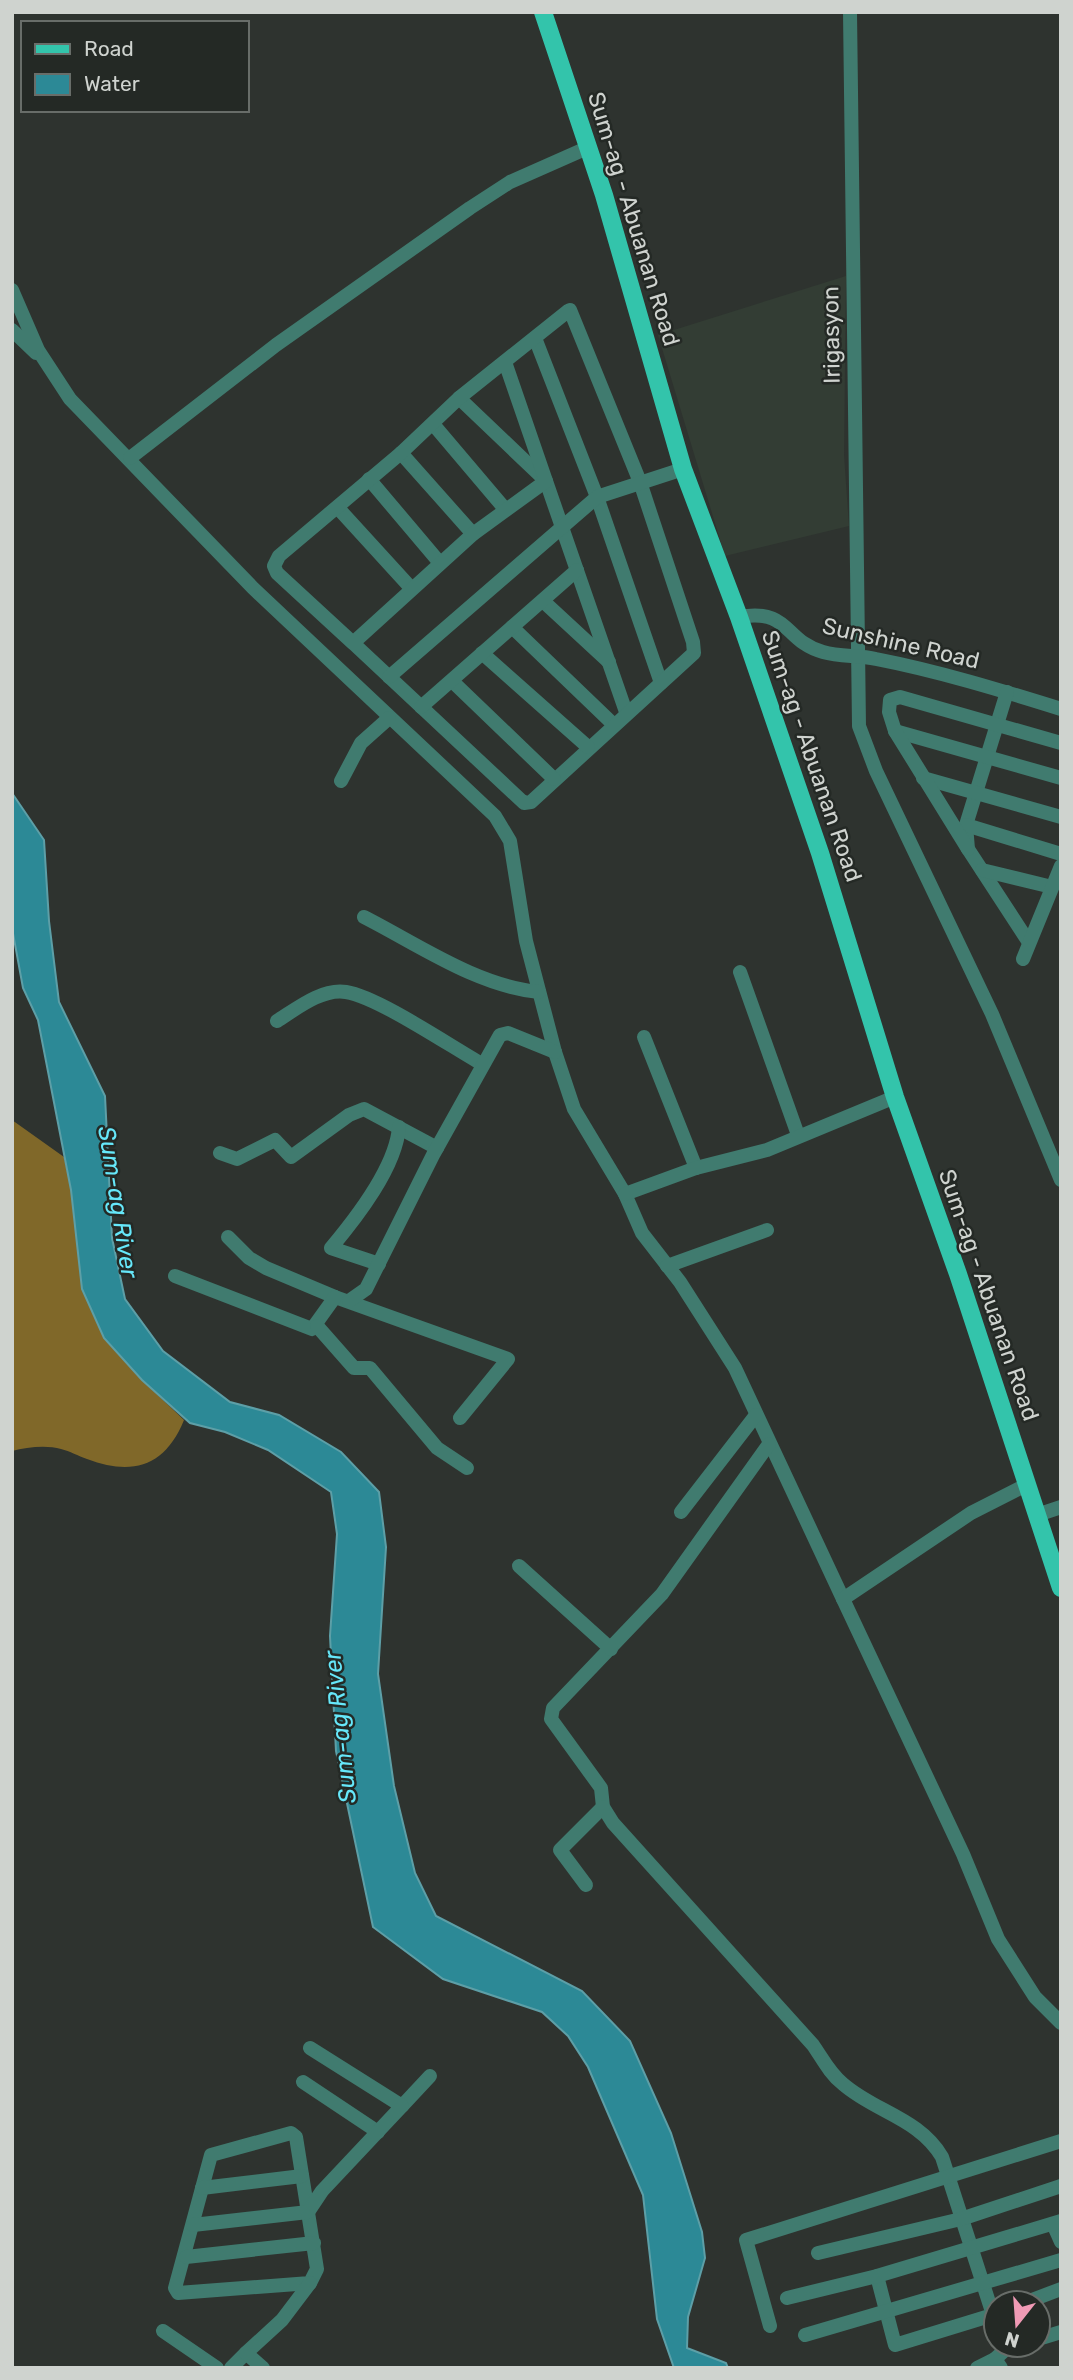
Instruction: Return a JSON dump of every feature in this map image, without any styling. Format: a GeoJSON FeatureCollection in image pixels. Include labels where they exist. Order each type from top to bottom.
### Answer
{"type":"FeatureCollection","features":[{"type":"Feature","properties":{"kind":"main road","name":"Sum-ag - Abuanan Road"},"geometry":{"type":"LineString","coordinates":[[543,12],[587,148],[683,469],[739,617],[820,853],[895,1097],[958,1274],[1061,1588]]}},
{"type":"Feature","properties":{"kind":"street","name":"Irigasyon"},"geometry":{"type":"LineString","coordinates":[[850,12],[859,726],[876,771],[992,1014],[1061,1180]]}},
{"type":"Feature","properties":{"kind":"street"},"geometry":{"type":"LineString","coordinates":[[130,458],[276,345],[470,208],[510,182],[587,148]]}},
{"type":"Feature","properties":{"kind":"street"},"geometry":{"type":"LineString","coordinates":[[12,290],[43,360],[70,399],[130,458],[202,536],[389,718],[495,816],[510,841],[526,941],[555,1052],[578,1116],[625,1194],[642,1233],[735,1368],[963,1854],[1003,1948],[1035,1997],[1061,2023]]}},
{"type":"Feature","properties":{"kind":"street"},"geometry":{"type":"LineString","coordinates":[[568,310],[572,312],[640,482],[693,642],[694,653],[626,712],[531,802],[524,803],[277,573],[274,566],[279,556],[401,453],[459,398],[505,362],[568,310]]}},
{"type":"Feature","properties":{"kind":"street"},"geometry":{"type":"LineString","coordinates":[[12,330],[43,360]]}},
{"type":"Feature","properties":{"kind":"street"},"geometry":{"type":"LineString","coordinates":[[535,338],[597,497],[661,683]]}},
{"type":"Feature","properties":{"kind":"street"},"geometry":{"type":"LineString","coordinates":[[505,362],[626,712]]}},
{"type":"Feature","properties":{"kind":"street"},"geometry":{"type":"LineString","coordinates":[[459,398],[546,481]]}},
{"type":"Feature","properties":{"kind":"street"},"geometry":{"type":"LineString","coordinates":[[433,424],[505,509]]}},
{"type":"Feature","properties":{"kind":"street"},"geometry":{"type":"LineString","coordinates":[[401,453],[473,534]]}},
{"type":"Feature","properties":{"kind":"street"},"geometry":{"type":"LineString","coordinates":[[389,677],[597,497],[683,469]]}},
{"type":"Feature","properties":{"kind":"street"},"geometry":{"type":"LineString","coordinates":[[369,479],[440,564]]}},
{"type":"Feature","properties":{"kind":"street"},"geometry":{"type":"LineString","coordinates":[[353,643],[473,534],[546,481]]}},
{"type":"Feature","properties":{"kind":"street"},"geometry":{"type":"LineString","coordinates":[[338,508],[411,588]]}},
{"type":"Feature","properties":{"kind":"street"},"geometry":{"type":"LineString","coordinates":[[421,707],[577,570]]}},
{"type":"Feature","properties":{"kind":"street"},"geometry":{"type":"LineString","coordinates":[[543,601],[610,663]]}},
{"type":"Feature","properties":{"kind":"street","name":"Sunshine Road"},"geometry":{"type":"LineString","coordinates":[[739,617],[774,617],[811,648],[1007,692],[1061,709]]}},
{"type":"Feature","properties":{"kind":"street"},"geometry":{"type":"LineString","coordinates":[[512,627],[613,724]]}},
{"type":"Feature","properties":{"kind":"street"},"geometry":{"type":"LineString","coordinates":[[482,653],[588,747]]}},
{"type":"Feature","properties":{"kind":"street"},"geometry":{"type":"LineString","coordinates":[[452,681],[554,779]]}},
{"type":"Feature","properties":{"kind":"street"},"geometry":{"type":"LineString","coordinates":[[968,849],[967,825],[1007,692]]}},
{"type":"Feature","properties":{"kind":"street"},"geometry":{"type":"LineString","coordinates":[[1028,941],[923,778],[895,731],[889,712],[893,698],[1061,743]]}},
{"type":"Feature","properties":{"kind":"street"},"geometry":{"type":"LineString","coordinates":[[341,781],[361,743],[389,718]]}},
{"type":"Feature","properties":{"kind":"street"},"geometry":{"type":"LineString","coordinates":[[895,731],[1061,778]]}},
{"type":"Feature","properties":{"kind":"street"},"geometry":{"type":"LineString","coordinates":[[923,778],[1061,817]]}},
{"type":"Feature","properties":{"kind":"street"},"geometry":{"type":"LineString","coordinates":[[967,825],[1061,855]]}},
{"type":"Feature","properties":{"kind":"street"},"geometry":{"type":"LineString","coordinates":[[1023,959],[1028,941],[1061,866]]}},
{"type":"Feature","properties":{"kind":"street"},"geometry":{"type":"LineString","coordinates":[[982,870],[1052,887]]}},
{"type":"Feature","properties":{"kind":"street"},"geometry":{"type":"LineString","coordinates":[[364,917],[499,984],[511,989],[539,992]]}},
{"type":"Feature","properties":{"kind":"street"},"geometry":{"type":"LineString","coordinates":[[740,972],[798,1135]]}},
{"type":"Feature","properties":{"kind":"street"},"geometry":{"type":"LineString","coordinates":[[277,1021],[316,997],[345,991],[376,1003],[482,1064]]}},
{"type":"Feature","properties":{"kind":"street"},"geometry":{"type":"LineString","coordinates":[[175,1276],[312,1329],[342,1299],[366,1289],[482,1064],[504,1032],[555,1052]]}},
{"type":"Feature","properties":{"kind":"street"},"geometry":{"type":"LineString","coordinates":[[644,1037],[696,1168]]}},
{"type":"Feature","properties":{"kind":"street"},"geometry":{"type":"LineString","coordinates":[[625,1194],[696,1168],[767,1150],[895,1097]]}},
{"type":"Feature","properties":{"kind":"street"},"geometry":{"type":"LineString","coordinates":[[220,1153],[237,1159],[275,1140],[293,1156],[360,1110],[375,1113],[437,1148]]}},
{"type":"Feature","properties":{"kind":"street"},"geometry":{"type":"LineString","coordinates":[[379,1264],[331,1248],[363,1210],[398,1140],[399,1127]]}},
{"type":"Feature","properties":{"kind":"street"},"geometry":{"type":"LineString","coordinates":[[667,1266],[767,1230]]}},
{"type":"Feature","properties":{"kind":"street"},"geometry":{"type":"LineString","coordinates":[[228,1237],[256,1263],[342,1299],[508,1359],[460,1418]]}},
{"type":"Feature","properties":{"kind":"street"},"geometry":{"type":"LineString","coordinates":[[317,1326],[354,1368],[370,1367],[437,1448],[467,1468]]}},
{"type":"Feature","properties":{"kind":"street"},"geometry":{"type":"LineString","coordinates":[[681,1512],[756,1415]]}},
{"type":"Feature","properties":{"kind":"street"},"geometry":{"type":"LineString","coordinates":[[769,1444],[662,1594],[551,1713],[551,1719],[601,1788],[603,1807],[613,1823],[813,2045],[843,2085],[919,2129],[933,2142],[985,2289]]}},
{"type":"Feature","properties":{"kind":"street"},"geometry":{"type":"LineString","coordinates":[[843,1599],[971,1513],[1026,1485]]}},
{"type":"Feature","properties":{"kind":"street"},"geometry":{"type":"LineString","coordinates":[[1037,1515],[1061,1507]]}},
{"type":"Feature","properties":{"kind":"street"},"geometry":{"type":"LineString","coordinates":[[519,1566],[611,1649]]}},
{"type":"Feature","properties":{"kind":"street"},"geometry":{"type":"LineString","coordinates":[[586,1885],[560,1850],[603,1807]]}},
{"type":"Feature","properties":{"kind":"street"},"geometry":{"type":"LineString","coordinates":[[310,2048],[402,2106]]}},
{"type":"Feature","properties":{"kind":"street"},"geometry":{"type":"LineString","coordinates":[[192,2225],[308,2212],[322,2191],[430,2076]]}},
{"type":"Feature","properties":{"kind":"street"},"geometry":{"type":"LineString","coordinates":[[303,2082],[378,2132]]}},
{"type":"Feature","properties":{"kind":"street"},"geometry":{"type":"LineString","coordinates":[[231,2368],[282,2320],[310,2283],[317,2269],[296,2137],[291,2133],[213,2153],[192,2225],[186,2258],[175,2287],[178,2294],[310,2283]]}},
{"type":"Feature","properties":{"kind":"street"},"geometry":{"type":"LineString","coordinates":[[770,2326],[746,2240],[948,2179],[1061,2141]]}},
{"type":"Feature","properties":{"kind":"street"},"geometry":{"type":"LineString","coordinates":[[202,2188],[302,2176]]}},
{"type":"Feature","properties":{"kind":"street"},"geometry":{"type":"LineString","coordinates":[[818,2253],[961,2219],[1061,2186]]}},
{"type":"Feature","properties":{"kind":"street"},"geometry":{"type":"LineString","coordinates":[[787,2298],[877,2276],[1057,2223],[1061,2242]]}},
{"type":"Feature","properties":{"kind":"street"},"geometry":{"type":"LineString","coordinates":[[186,2258],[314,2243]]}},
{"type":"Feature","properties":{"kind":"street"},"geometry":{"type":"LineString","coordinates":[[805,2335],[1061,2260]]}},
{"type":"Feature","properties":{"kind":"street"},"geometry":{"type":"LineString","coordinates":[[877,2276],[895,2345],[982,2321]]}},
{"type":"Feature","properties":{"kind":"street"},"geometry":{"type":"LineString","coordinates":[[163,2331],[217,2368]]}},
{"type":"Feature","properties":{"kind":"street"},"geometry":{"type":"LineString","coordinates":[[246,2353],[263,2368]]}},
{"type":"Feature","properties":{"kind":"street"},"geometry":{"type":"LineString","coordinates":[[977,2368],[994,2359]]}},
{"type":"Feature","properties":{"kind":"shaded area"},"geometry":{"type":"Polygon","coordinates":[[[846,276],[844,455],[849,526],[725,556],[658,335],[846,276]]]}},
{"type":"Feature","properties":{"kind":"shaded area"},"geometry":{"type":"Polygon","coordinates":[[[12,1120],[64,1157],[71,1190],[142,1380],[184,1420],[167,1448],[145,1464],[118,1467],[50,1447],[12,1451],[12,1120]]]}},
{"type":"Feature","properties":{"kind":"water","name":"Sum-ag River"},"geometry":{"type":"Polygon","coordinates":[[[12,793],[44,840],[49,921],[59,1002],[105,1096],[112,1238],[125,1299],[163,1351],[230,1402],[279,1415],[341,1452],[379,1492],[386,1547],[378,1674],[394,1786],[415,1873],[436,1916],[582,1991],[630,2041],[671,2133],[702,2232],[705,2258],[688,2317],[687,2348],[726,2363],[728,2368],[674,2368],[657,2319],[643,2195],[588,2067],[568,2036],[542,2012],[443,1979],[373,1927],[336,1751],[330,1636],[337,1534],[331,1492],[268,1450],[225,1432],[190,1423],[142,1380],[104,1338],[82,1289],[71,1190],[38,1020],[23,988],[12,928],[12,793]]]}}]}
